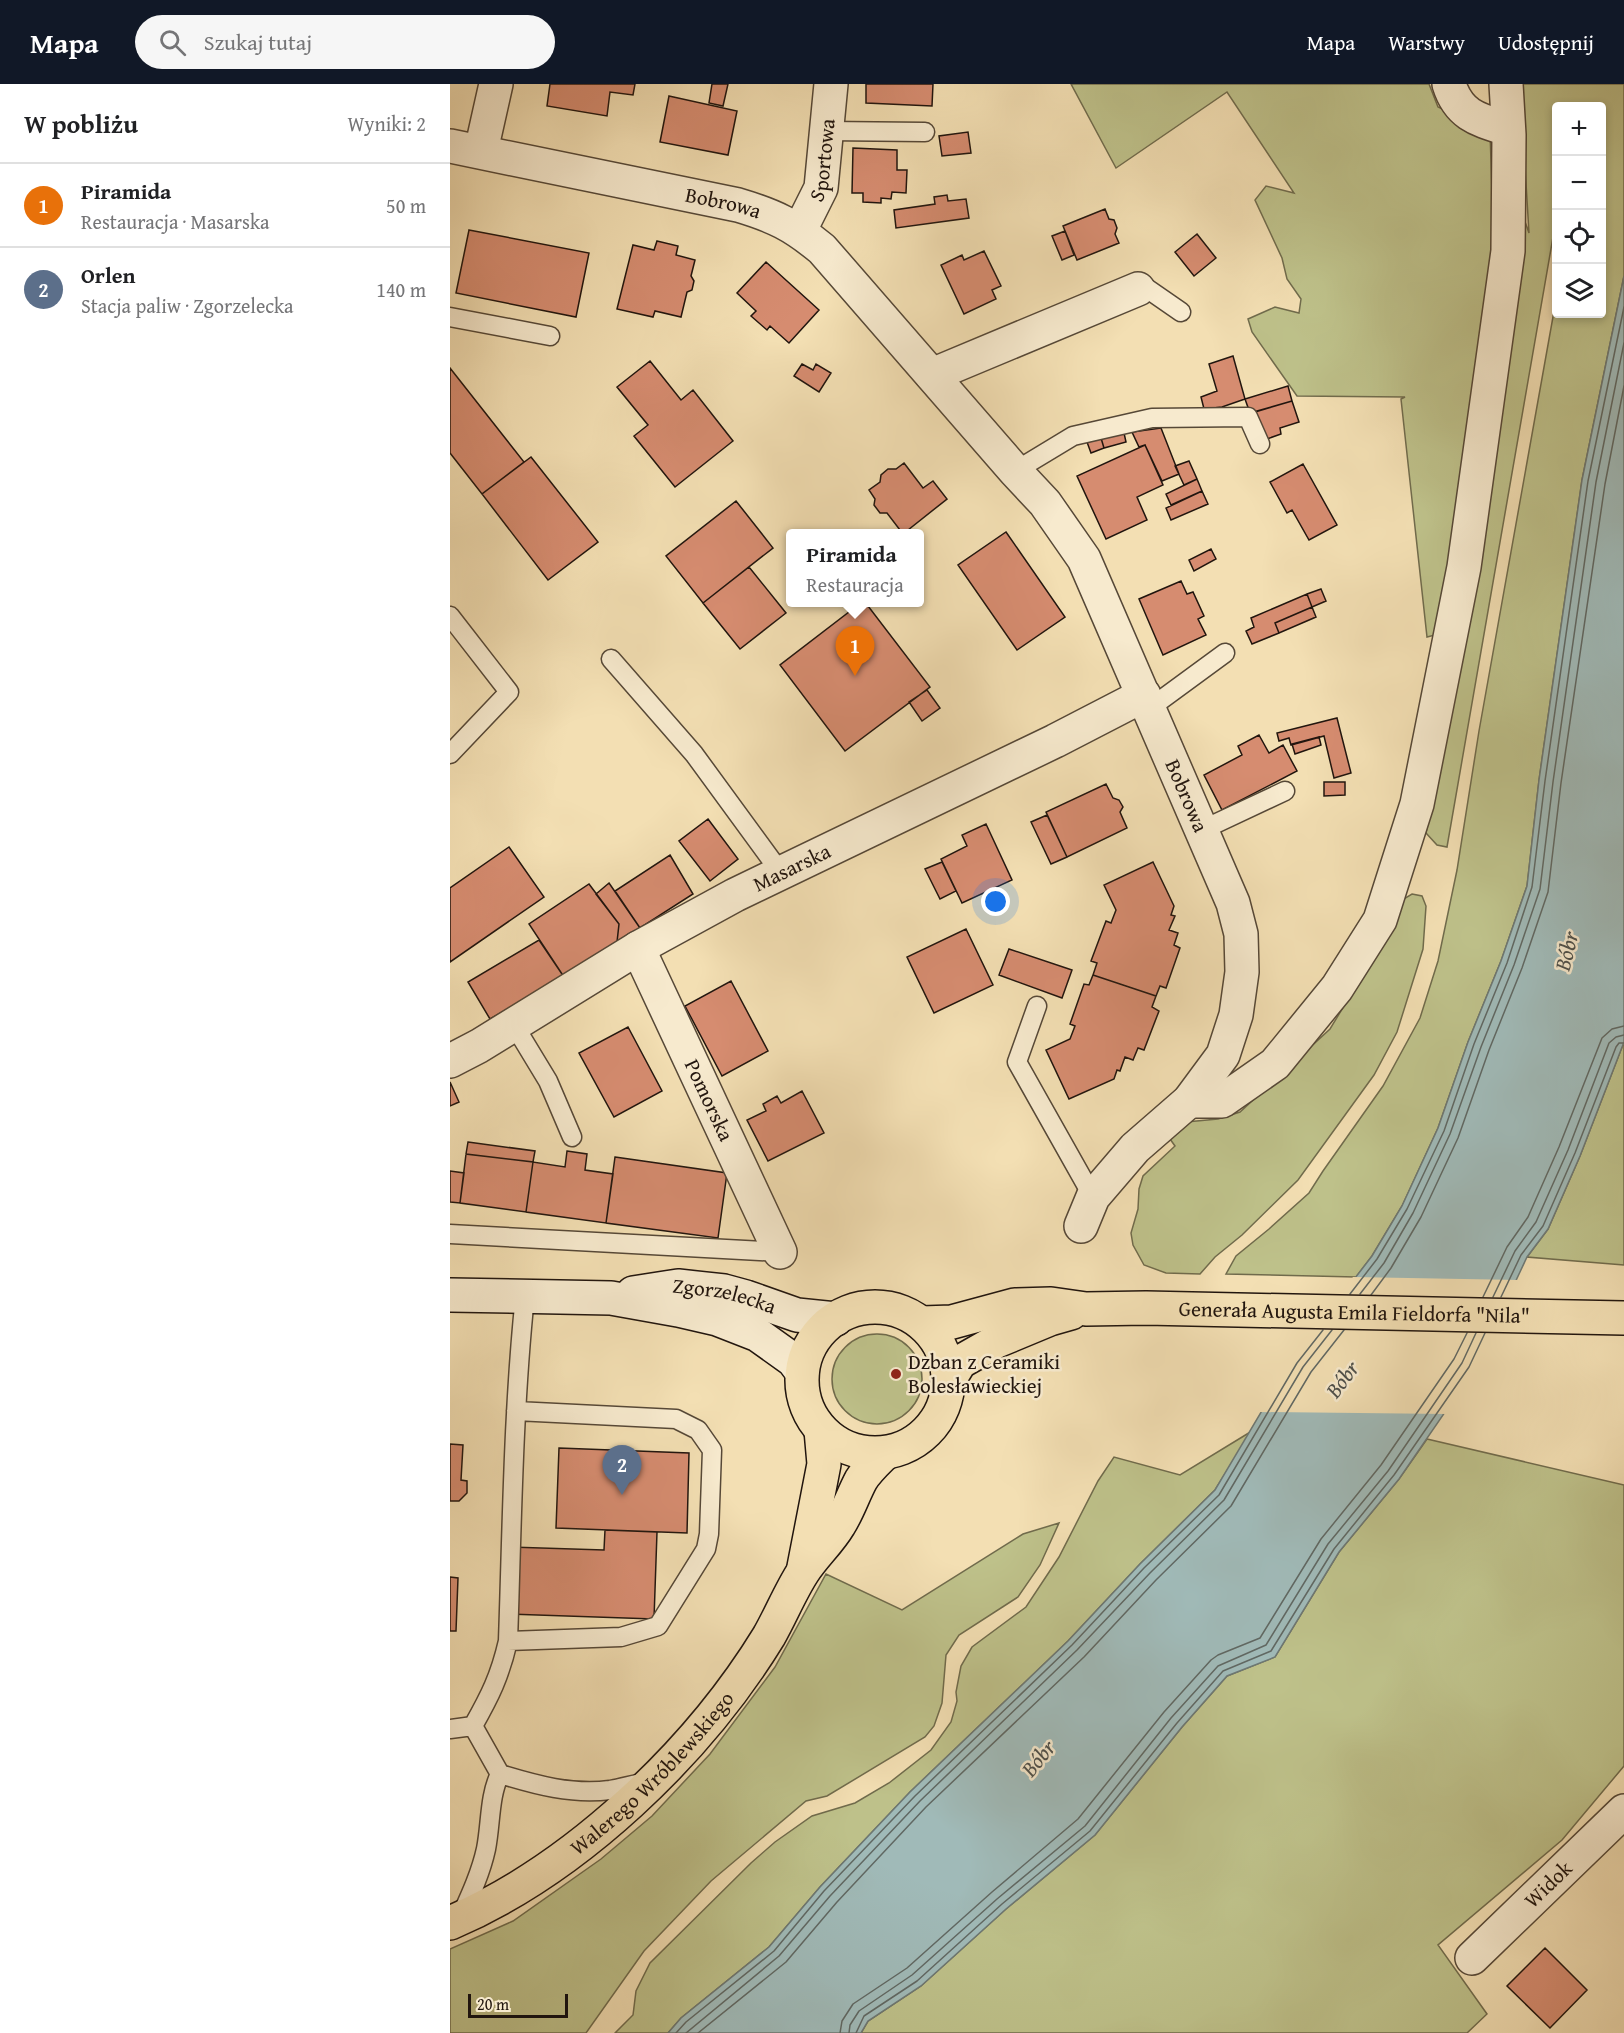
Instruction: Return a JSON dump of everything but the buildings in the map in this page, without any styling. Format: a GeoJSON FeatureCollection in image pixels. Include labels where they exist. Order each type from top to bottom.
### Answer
{"type":"FeatureCollection","features":[{"type":"Feature","properties":{"kind":"main road","name":"Generała Augusta Emila Fieldorfa \"Nila\""},"geometry":{"type":"LineString","coordinates":[[922,1323],[952,1322],[1015,1305],[1051,1304],[1086,1309],[1146,1308],[1624,1318]]}},
{"type":"Feature","properties":{"kind":"main road"},"geometry":{"type":"LineString","coordinates":[[865,1307],[885,1307],[904,1313],[922,1323],[933,1334],[941,1348],[947,1363],[949,1380],[947,1396],[938,1418],[922,1436],[901,1448],[885,1453],[871,1453],[842,1445],[821,1430],[808,1410],[804,1395],[802,1372],[805,1356],[813,1342],[836,1319],[865,1307]]}},
{"type":"Feature","properties":{"kind":"main road","name":"Generała Augusta Emila Fieldorfa \"Nila\""},"geometry":{"type":"LineString","coordinates":[[949,1380],[960,1362],[997,1341],[1050,1319],[1086,1309]]}},
{"type":"Feature","properties":{"kind":"main road","name":"Walerego Wróblewskiego"},"geometry":{"type":"LineString","coordinates":[[802,1572],[824,1464],[821,1430]]}},
{"type":"Feature","properties":{"kind":"main road","name":"Walerego Wróblewskiego"},"geometry":{"type":"LineString","coordinates":[[455,1921],[551,1867],[610,1820],[654,1780],[688,1744],[736,1684],[770,1634],[802,1572],[838,1526],[862,1479],[885,1453]]}},
{"type":"Feature","properties":{"kind":"street"},"geometry":{"type":"LineString","coordinates":[[466,148],[496,84]]}},
{"type":"Feature","properties":{"kind":"street","name":"Sportowa"},"geometry":{"type":"LineString","coordinates":[[800,230],[821,188],[831,84]]}},
{"type":"Feature","properties":{"kind":"street"},"geometry":{"type":"LineString","coordinates":[[1449,84],[1452,95],[1468,115],[1508,129]]}},
{"type":"Feature","properties":{"kind":"street"},"geometry":{"type":"LineString","coordinates":[[1189,1101],[1222,1101],[1275,1064],[1337,988],[1380,920],[1418,804],[1464,567],[1508,251],[1506,84]]}},
{"type":"Feature","properties":{"kind":"street","name":"Bobrowa"},"geometry":{"type":"LineString","coordinates":[[466,148],[738,205],[772,215],[800,230],[822,249],[1045,503],[1084,559],[1233,903],[1241,934],[1242,972],[1236,1015],[1223,1055],[1189,1101],[1135,1148],[1087,1212]]}},
{"type":"Feature","properties":{"kind":"street"},"geometry":{"type":"LineString","coordinates":[[932,375],[1138,289]]}},
{"type":"Feature","properties":{"kind":"street","name":"Masarska"},"geometry":{"type":"LineString","coordinates":[[450,1061],[638,948],[781,873],[1055,741],[1147,702]]}},
{"type":"Feature","properties":{"kind":"street","name":"Pomorska"},"geometry":{"type":"LineString","coordinates":[[638,948],[780,1252]]}},
{"type":"Feature","properties":{"kind":"street","name":"Zgorzelecka"},"geometry":{"type":"LineString","coordinates":[[611,1298],[643,1291],[687,1287],[735,1294],[797,1315],[836,1319]]}},
{"type":"Feature","properties":{"kind":"street","name":"Zgorzelecka"},"geometry":{"type":"LineString","coordinates":[[450,1294],[611,1298],[678,1310],[717,1319],[758,1335],[793,1360],[802,1372]]}},
{"type":"Feature","properties":{"kind":"street","name":"Widok"},"geometry":{"type":"LineString","coordinates":[[1472,1958],[1624,1810]]}},
{"type":"Feature","properties":{"kind":"lane"},"geometry":{"type":"LineString","coordinates":[[826,131],[925,132]]}},
{"type":"Feature","properties":{"kind":"lane"},"geometry":{"type":"LineString","coordinates":[[1138,289],[1142,285],[1181,312]]}},
{"type":"Feature","properties":{"kind":"lane"},"geometry":{"type":"LineString","coordinates":[[450,317],[550,336]]}},
{"type":"Feature","properties":{"kind":"lane"},"geometry":{"type":"LineString","coordinates":[[1015,471],[1073,436],[1152,418],[1248,417],[1260,444]]}},
{"type":"Feature","properties":{"kind":"lane"},"geometry":{"type":"LineString","coordinates":[[450,616],[509,692],[450,754]]}},
{"type":"Feature","properties":{"kind":"lane"},"geometry":{"type":"LineString","coordinates":[[1147,702],[1225,653]]}},
{"type":"Feature","properties":{"kind":"lane"},"geometry":{"type":"LineString","coordinates":[[611,659],[694,754],[781,873]]}},
{"type":"Feature","properties":{"kind":"lane"},"geometry":{"type":"LineString","coordinates":[[1202,830],[1285,791]]}},
{"type":"Feature","properties":{"kind":"lane"},"geometry":{"type":"LineString","coordinates":[[1037,1006],[1017,1062],[1087,1212]]}},
{"type":"Feature","properties":{"kind":"lane"},"geometry":{"type":"LineString","coordinates":[[514,1024],[548,1082],[572,1137]]}},
{"type":"Feature","properties":{"kind":"lane"},"geometry":{"type":"LineString","coordinates":[[450,1233],[780,1252]]}},
{"type":"Feature","properties":{"kind":"lane"},"geometry":{"type":"LineString","coordinates":[[473,1726],[501,1671],[508,1641],[516,1412],[525,1296]]}},
{"type":"Feature","properties":{"kind":"lane"},"geometry":{"type":"LineString","coordinates":[[508,1641],[621,1637],[658,1626],[706,1549],[709,1534],[712,1450],[698,1430],[676,1419],[516,1412]]}},
{"type":"Feature","properties":{"kind":"lane"},"geometry":{"type":"LineString","coordinates":[[450,1728],[473,1726]]}},
{"type":"Feature","properties":{"kind":"lane"},"geometry":{"type":"LineString","coordinates":[[473,1726],[500,1774],[541,1787],[577,1791],[610,1790],[654,1780]]}},
{"type":"Feature","properties":{"kind":"lane"},"geometry":{"type":"LineString","coordinates":[[455,1921],[476,1883],[485,1851],[494,1785],[500,1774]]}},
{"type":"Feature","properties":{"kind":"green space"},"geometry":{"type":"Polygon","coordinates":[[[1071,84],[1429,84],[1438,107],[1490,131],[1494,255],[1439,634],[1427,637],[1401,399],[1405,397],[1297,396],[1252,332],[1248,319],[1275,307],[1299,313],[1301,299],[1287,279],[1282,258],[1255,200],[1266,186],[1294,193],[1227,92],[1116,168],[1071,84]]]}},
{"type":"Feature","properties":{"kind":"green space"},"geometry":{"type":"Polygon","coordinates":[[[1520,84],[1624,84],[1624,276],[1582,480],[1539,780],[1527,886],[1438,1128],[1402,1206],[1372,1256],[1356,1277],[1226,1274],[1236,1256],[1309,1193],[1383,1086],[1420,1018],[1438,961],[1457,870],[1479,731],[1553,318],[1606,318],[1606,102],[1552,102],[1552,243],[1447,847],[1437,845],[1426,833],[1475,572],[1523,216],[1529,233],[1520,84]]]}},
{"type":"Feature","properties":{"kind":"green space"},"geometry":{"type":"Polygon","coordinates":[[[1412,894],[1422,896],[1426,906],[1423,949],[1397,1032],[1374,1075],[1298,1180],[1242,1235],[1215,1257],[1200,1274],[1166,1273],[1144,1265],[1133,1245],[1131,1233],[1138,1209],[1139,1189],[1143,1176],[1175,1146],[1170,1139],[1186,1122],[1218,1119],[1240,1112],[1330,1029],[1361,978],[1402,900],[1412,894]]]}},
{"type":"Feature","properties":{"kind":"green space"},"geometry":{"type":"Polygon","coordinates":[[[1624,1042],[1624,1265],[1527,1257],[1548,1229],[1580,1156],[1624,1042]]]}},
{"type":"Feature","properties":{"kind":"green space"},"geometry":{"type":"Polygon","coordinates":[[[868,1334],[886,1334],[902,1341],[915,1354],[922,1370],[922,1388],[915,1404],[902,1417],[886,1424],[868,1424],[852,1417],[839,1404],[832,1388],[832,1370],[839,1354],[852,1341],[868,1334]]]}},
{"type":"Feature","properties":{"kind":"green space"},"geometry":{"type":"Polygon","coordinates":[[[1252,1431],[1215,1490],[1140,1564],[1068,1641],[910,1792],[820,1887],[769,1947],[681,2018],[668,2033],[615,2033],[633,2015],[636,1991],[650,1963],[751,1863],[775,1842],[812,1816],[855,1803],[889,1783],[931,1750],[951,1722],[957,1701],[956,1692],[961,1666],[972,1647],[1026,1607],[1059,1557],[1098,1481],[1114,1457],[1180,1475],[1252,1431]]]}},
{"type":"Feature","properties":{"kind":"green space"},"geometry":{"type":"Polygon","coordinates":[[[1427,1439],[1624,1485],[1624,1766],[1562,1840],[1438,1945],[1487,2014],[1467,2033],[861,2033],[868,2021],[921,1986],[1006,1909],[1095,1835],[1182,1727],[1227,1676],[1275,1657],[1339,1552],[1399,1479],[1427,1439]]]}},
{"type":"Feature","properties":{"kind":"green space"},"geometry":{"type":"Polygon","coordinates":[[[1059,1523],[1040,1565],[1018,1597],[959,1635],[946,1655],[942,1703],[934,1726],[925,1737],[827,1796],[806,1801],[711,1881],[644,1951],[586,2033],[450,2033],[450,1949],[513,1921],[601,1859],[652,1816],[710,1754],[775,1667],[826,1574],[902,1610],[1023,1534],[1059,1523]]]}},
{"type":"Feature","properties":{"kind":"water","name":"Bóbr"},"geometry":{"type":"Polygon","coordinates":[[[1624,276],[1624,1042],[1580,1156],[1548,1229],[1527,1257],[1474,1370],[1399,1479],[1339,1552],[1275,1657],[1227,1676],[1182,1727],[1095,1835],[1006,1909],[921,1986],[868,2021],[861,2033],[668,2033],[681,2018],[769,1947],[820,1887],[910,1792],[1068,1641],[1140,1564],[1215,1490],[1292,1360],[1372,1256],[1402,1206],[1438,1128],[1527,886],[1539,780],[1582,480],[1624,276]]]}},
{"type":"Feature","properties":{"kind":"pier"},"geometry":{"type":"Polygon","coordinates":[[[1353,1277],[1519,1280],[1477,1371],[1447,1414],[1259,1412],[1290,1358],[1353,1277]]]}},
{"type":"Feature","properties":{"kind":"place","name":"Piramida"},"geometry":{"type":"Point","coordinates":[855,676]}},
{"type":"Feature","properties":{"kind":"place","name":"Dzban z Ceramiki Bolesławieckiej"},"geometry":{"type":"Point","coordinates":[896,1374]}},
{"type":"Feature","properties":{"kind":"place","name":"Orlen"},"geometry":{"type":"Point","coordinates":[622,1495]}}]}
